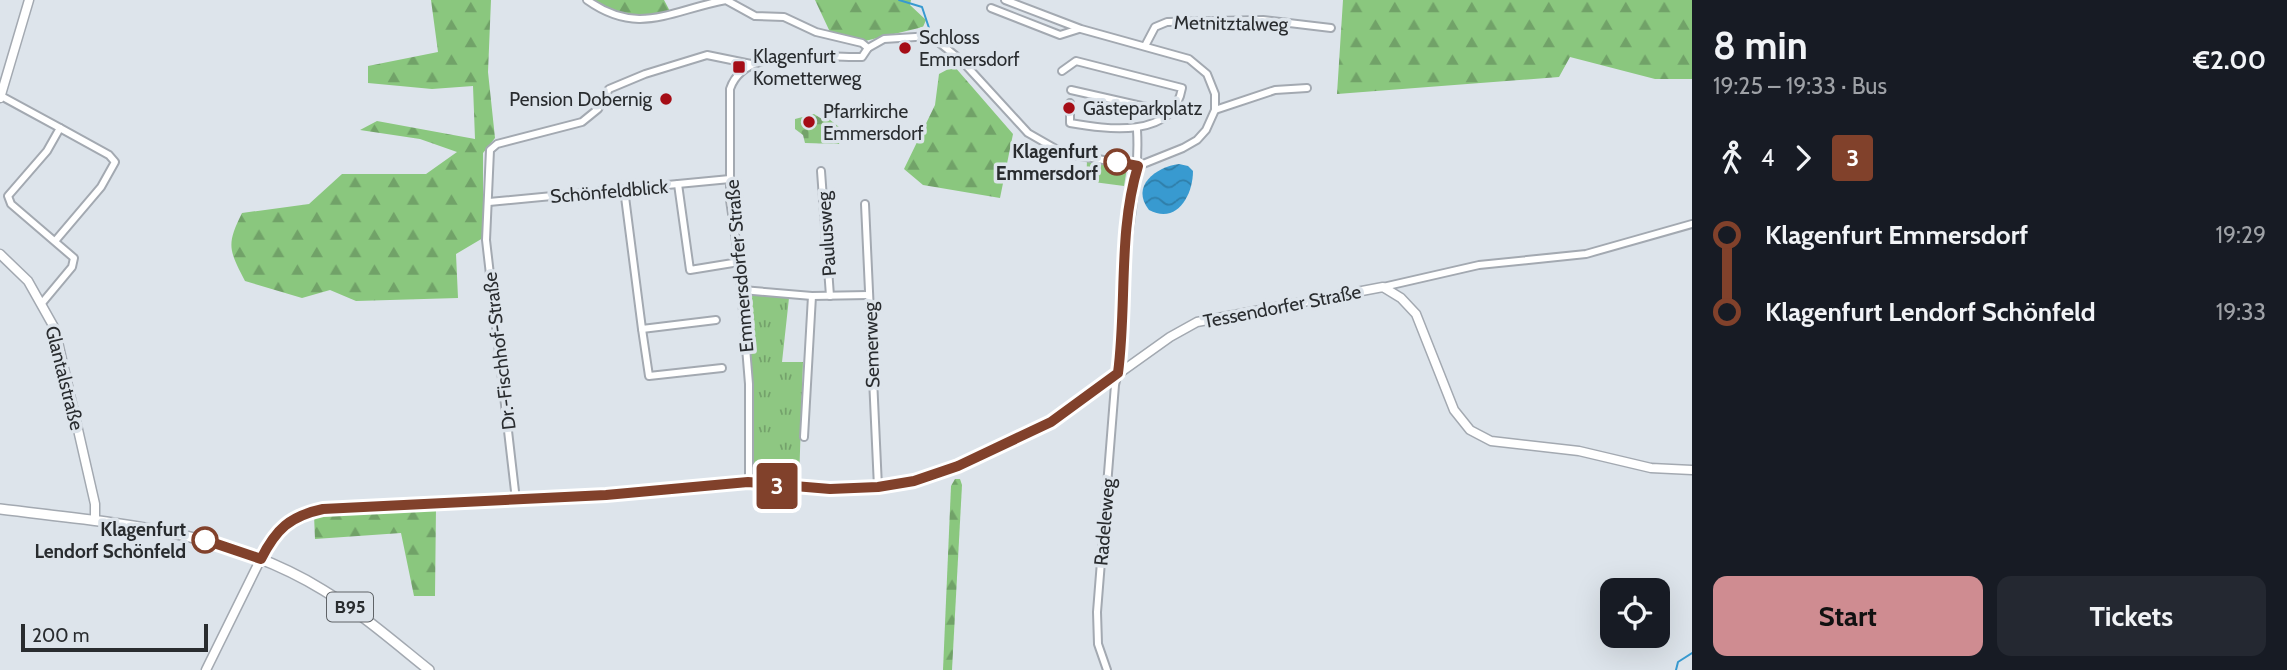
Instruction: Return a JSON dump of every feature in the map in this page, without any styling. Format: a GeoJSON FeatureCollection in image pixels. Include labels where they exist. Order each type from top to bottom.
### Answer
{"type":"FeatureCollection","features":[{"type":"Feature","properties":{"kind":"main road","name":"B95"},"geometry":{"type":"LineString","coordinates":[[0,509],[179,532],[261,559],[321,588],[352,608],[429,670]]}},
{"type":"Feature","properties":{"kind":"street"},"geometry":{"type":"LineString","coordinates":[[29,0],[1,97],[109,155],[115,162],[101,187],[56,240]]}},
{"type":"Feature","properties":{"kind":"street"},"geometry":{"type":"LineString","coordinates":[[587,0],[616,17],[645,20],[665,18],[691,8],[726,0],[755,16],[784,17],[810,30],[862,43],[868,48]]}},
{"type":"Feature","properties":{"kind":"street"},"geometry":{"type":"LineString","coordinates":[[734,78],[751,64],[775,58],[862,57],[868,48],[884,39],[931,36],[962,61],[1028,133],[1055,150],[1073,156],[1138,166],[1197,141],[1206,130],[1215,110],[1212,83],[1199,65],[1179,55],[1081,29],[1005,0]]}},
{"type":"Feature","properties":{"kind":"street"},"geometry":{"type":"LineString","coordinates":[[991,8],[1060,35],[1081,29]]}},
{"type":"Feature","properties":{"kind":"street","name":"Metnitztalweg"},"geometry":{"type":"LineString","coordinates":[[1145,47],[1155,27],[1167,22],[1263,20],[1331,28]]}},
{"type":"Feature","properties":{"kind":"street","name":"Dr.-Fischhof-Straße"},"geometry":{"type":"LineString","coordinates":[[516,500],[486,240],[490,150],[497,144],[582,122],[598,109],[609,89],[645,74],[707,55],[751,64]]}},
{"type":"Feature","properties":{"kind":"street","name":"Emmersdorfer Straße"},"geometry":{"type":"LineString","coordinates":[[731,61],[734,78],[730,94],[730,200],[742,290],[750,407],[748,482]]}},
{"type":"Feature","properties":{"kind":"street"},"geometry":{"type":"LineString","coordinates":[[1062,71],[1076,61],[1176,84],[1182,88],[1181,96],[1168,112],[1137,130],[1070,123],[1070,103]]}},
{"type":"Feature","properties":{"kind":"street"},"geometry":{"type":"LineString","coordinates":[[1215,110],[1275,90],[1307,88]]}},
{"type":"Feature","properties":{"kind":"street"},"geometry":{"type":"LineString","coordinates":[[1071,90],[1168,112]]}},
{"type":"Feature","properties":{"kind":"street"},"geometry":{"type":"LineString","coordinates":[[42,303],[74,262],[71,253],[11,204],[8,195],[47,151],[60,128]]}},
{"type":"Feature","properties":{"kind":"street","name":"Radeleweg"},"geometry":{"type":"LineString","coordinates":[[1107,670],[1098,644],[1097,612],[1125,264],[1133,181],[1138,166],[1137,130]]}},
{"type":"Feature","properties":{"kind":"street","name":"Paulusweg"},"geometry":{"type":"LineString","coordinates":[[821,171],[830,296]]}},
{"type":"Feature","properties":{"kind":"street","name":"Schönfeldblick"},"geometry":{"type":"LineString","coordinates":[[489,202],[730,179]]}},
{"type":"Feature","properties":{"kind":"street"},"geometry":{"type":"LineString","coordinates":[[678,184],[690,270],[739,262]]}},
{"type":"Feature","properties":{"kind":"street"},"geometry":{"type":"LineString","coordinates":[[624,189],[649,376],[722,368]]}},
{"type":"Feature","properties":{"kind":"street","name":"Semerweg"},"geometry":{"type":"LineString","coordinates":[[865,204],[878,487]]}},
{"type":"Feature","properties":{"kind":"street"},"geometry":{"type":"LineString","coordinates":[[1383,287],[1479,265],[1586,254],[1692,224]]}},
{"type":"Feature","properties":{"kind":"street","name":"Glantalstraße"},"geometry":{"type":"LineString","coordinates":[[0,254],[28,281],[55,329],[95,505],[95,520]]}},
{"type":"Feature","properties":{"kind":"street","name":"Tessendorfer Straße"},"geometry":{"type":"LineString","coordinates":[[206,670],[261,559],[281,526],[305,513],[684,489],[748,482],[830,489],[878,487],[914,481],[958,466],[1051,422],[1118,373],[1197,322],[1383,287],[1402,298],[1416,314],[1454,410],[1470,430],[1491,442],[1578,450],[1651,468],[1692,470]]}},
{"type":"Feature","properties":{"kind":"street"},"geometry":{"type":"LineString","coordinates":[[742,290],[812,296],[869,295]]}},
{"type":"Feature","properties":{"kind":"street"},"geometry":{"type":"LineString","coordinates":[[804,437],[812,296]]}},
{"type":"Feature","properties":{"kind":"street"},"geometry":{"type":"LineString","coordinates":[[642,329],[716,320]]}},
{"type":"Feature","properties":{"kind":"green space"},"geometry":{"type":"Polygon","coordinates":[[[431,0],[491,0],[488,72],[495,138],[483,153],[483,238],[456,254],[458,298],[356,301],[330,290],[302,298],[245,281],[232,247],[233,233],[242,213],[309,204],[342,174],[426,174],[457,152],[420,139],[360,130],[377,121],[475,139],[473,86],[432,89],[368,83],[368,66],[438,52],[431,0]]]}},
{"type":"Feature","properties":{"kind":"green space"},"geometry":{"type":"Polygon","coordinates":[[[587,0],[664,0],[672,15],[649,19],[628,17],[587,0]]]}},
{"type":"Feature","properties":{"kind":"green space"},"geometry":{"type":"Polygon","coordinates":[[[815,0],[911,0],[910,5],[926,20],[923,27],[865,41],[830,32],[815,0]]]}},
{"type":"Feature","properties":{"kind":"green space"},"geometry":{"type":"Polygon","coordinates":[[[1343,0],[1692,0],[1692,79],[1655,79],[1570,57],[1559,77],[1337,94],[1343,0]]]}},
{"type":"Feature","properties":{"kind":"green space"},"geometry":{"type":"Polygon","coordinates":[[[954,66],[1013,134],[1000,198],[923,185],[904,169],[935,105],[939,74],[954,66]]]}},
{"type":"Feature","properties":{"kind":"green space"},"geometry":{"type":"Polygon","coordinates":[[[814,114],[825,121],[829,119],[844,131],[839,144],[805,143],[803,135],[795,129],[795,119],[814,114]]]}},
{"type":"Feature","properties":{"kind":"green space"},"geometry":{"type":"Polygon","coordinates":[[[1087,162],[1127,168],[1124,186],[1086,181],[1087,162]]]}},
{"type":"Feature","properties":{"kind":"green space"},"geometry":{"type":"Polygon","coordinates":[[[747,294],[789,298],[782,362],[803,362],[799,481],[754,473],[747,294]]]}},
{"type":"Feature","properties":{"kind":"green space"},"geometry":{"type":"Polygon","coordinates":[[[955,479],[960,479],[962,485],[952,670],[943,670],[951,486],[955,479]]]}},
{"type":"Feature","properties":{"kind":"green space"},"geometry":{"type":"Polygon","coordinates":[[[436,507],[435,596],[414,596],[401,533],[315,539],[314,515],[436,507]]]}},
{"type":"Feature","properties":{"kind":"water"},"geometry":{"type":"Polygon","coordinates":[[[1179,164],[1188,166],[1193,171],[1190,189],[1182,205],[1168,214],[1149,210],[1142,193],[1148,179],[1162,169],[1179,164]]]}},
{"type":"Feature","properties":{"kind":"waterway"},"geometry":{"type":"LineString","coordinates":[[899,0],[922,7],[929,28]]}},
{"type":"Feature","properties":{"kind":"waterway"},"geometry":{"type":"LineString","coordinates":[[1676,670],[1678,662],[1692,653]]}},
{"type":"Feature","properties":{"kind":"bus line","name":"3"},"geometry":{"type":"LineString","coordinates":[[205,540],[261,559],[271,538],[281,526],[293,517],[323,509],[606,495],[748,482],[830,489],[878,487],[914,481],[958,466],[1051,422],[1118,373],[1126,253],[1133,181],[1138,166],[1117,162]]}},
{"type":"Feature","properties":{"kind":"place","name":"Schloss Emmersdorf"},"geometry":{"type":"Point","coordinates":[905,48]}},
{"type":"Feature","properties":{"kind":"place","name":"Klagenfurt Kometterweg"},"geometry":{"type":"Point","coordinates":[739,67]}},
{"type":"Feature","properties":{"kind":"place","name":"Pension Dobernig"},"geometry":{"type":"Point","coordinates":[666,99]}},
{"type":"Feature","properties":{"kind":"place","name":"Gästeparkplatz"},"geometry":{"type":"Point","coordinates":[1069,108]}},
{"type":"Feature","properties":{"kind":"place","name":"Pfarrkirche Emmersdorf"},"geometry":{"type":"Point","coordinates":[809,122]}},
{"type":"Feature","properties":{"kind":"place","name":"Klagenfurt Emmersdorf"},"geometry":{"type":"Point","coordinates":[1117,162]}},
{"type":"Feature","properties":{"kind":"place","name":"Klagenfurt Lendorf Schönfeld"},"geometry":{"type":"Point","coordinates":[205,540]}}]}
